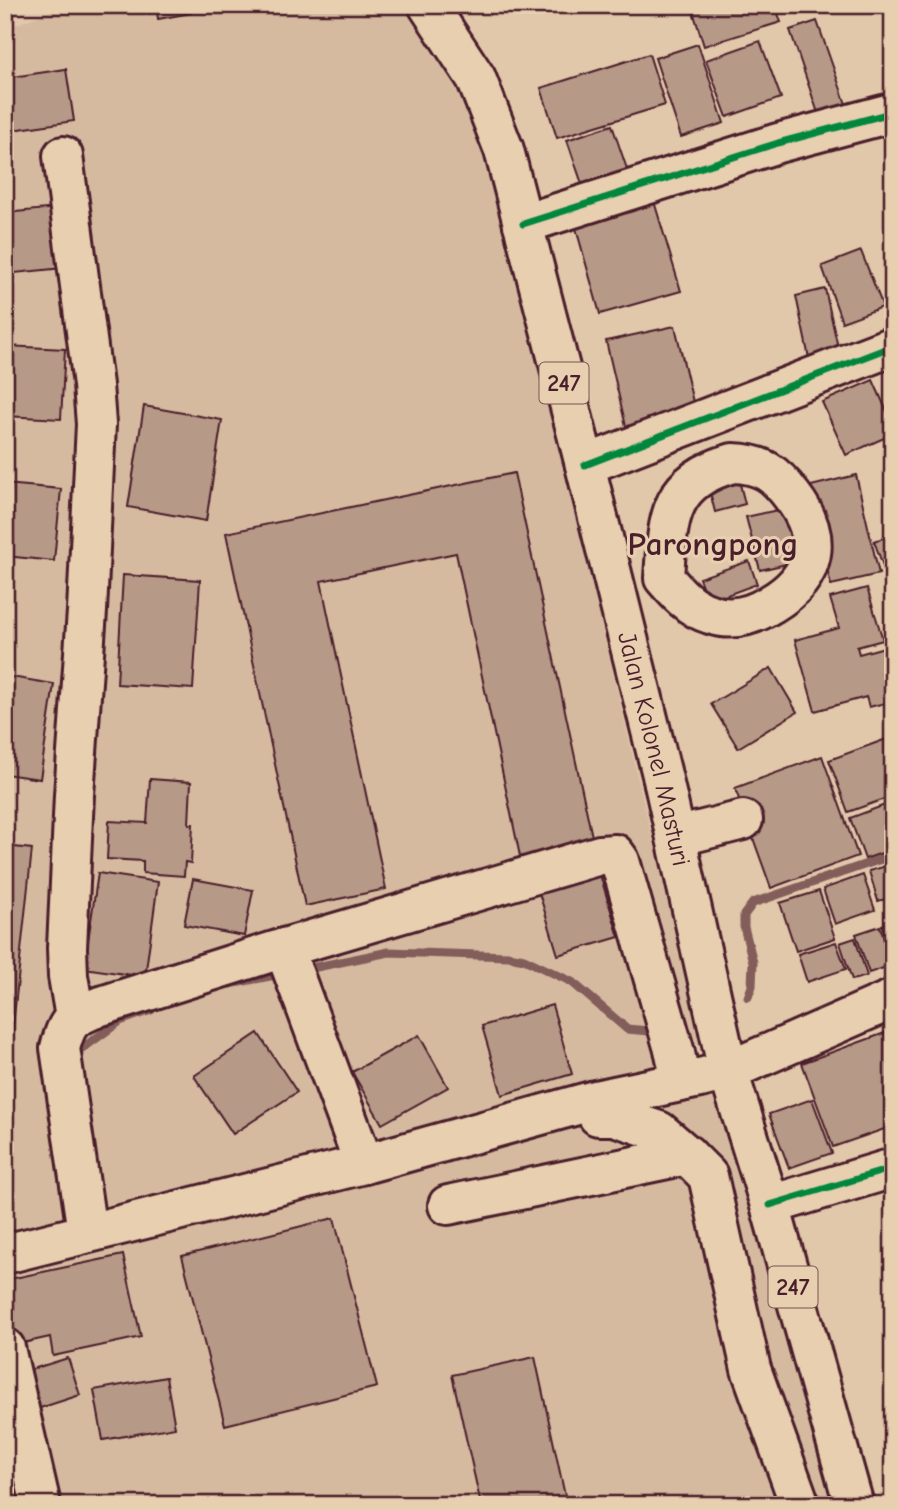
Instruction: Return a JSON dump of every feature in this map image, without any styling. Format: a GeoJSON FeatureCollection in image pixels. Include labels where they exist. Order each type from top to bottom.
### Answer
{"type":"FeatureCollection","features":[{"type":"Feature","properties":{"kind":"main road","name":"Jalan Kolonel Masturi"},"geometry":{"type":"LineString","coordinates":[[428,5],[476,78],[504,150],[662,775],[728,1071],[770,1205],[854,1505]]}},
{"type":"Feature","properties":{"kind":"main road"},"geometry":{"type":"LineString","coordinates":[[523,224],[778,143],[887,114],[893,116]]}},
{"type":"Feature","properties":{"kind":"main road"},"geometry":{"type":"LineString","coordinates":[[63,156],[96,424],[67,948],[68,976],[75,1017]]}},
{"type":"Feature","properties":{"kind":"main road"},"geometry":{"type":"LineString","coordinates":[[585,465],[893,346]]}},
{"type":"Feature","properties":{"kind":"main road"},"geometry":{"type":"LineString","coordinates":[[616,591],[664,578]]}},
{"type":"Feature","properties":{"kind":"main road"},"geometry":{"type":"LineString","coordinates":[[676,837],[743,820]]}},
{"type":"Feature","properties":{"kind":"main road"},"geometry":{"type":"LineString","coordinates":[[87,1232],[60,1048],[66,1026],[75,1017],[98,1007],[289,962],[600,855],[615,854],[620,860],[681,1082]]}},
{"type":"Feature","properties":{"kind":"main road"},"geometry":{"type":"LineString","coordinates":[[289,962],[363,1164]]}},
{"type":"Feature","properties":{"kind":"main road"},"geometry":{"type":"LineString","coordinates":[[5,1254],[596,1108],[728,1071],[893,999]]}},
{"type":"Feature","properties":{"kind":"main road"},"geometry":{"type":"LineString","coordinates":[[596,1108],[659,1131],[708,1176],[751,1369],[800,1505]]}},
{"type":"Feature","properties":{"kind":"main road"},"geometry":{"type":"LineString","coordinates":[[596,1108],[608,1171]]}},
{"type":"Feature","properties":{"kind":"main road"},"geometry":{"type":"LineString","coordinates":[[449,1205],[687,1154]]}},
{"type":"Feature","properties":{"kind":"main road"},"geometry":{"type":"LineString","coordinates":[[770,1205],[893,1168]]}},
{"type":"Feature","properties":{"kind":"main road"},"geometry":{"type":"LineString","coordinates":[[5,1348],[41,1505]]}},
{"type":"Feature","properties":{"kind":"shaded area"},"geometry":{"type":"Polygon","coordinates":[[[65,5],[401,5],[430,40],[470,115],[501,197],[649,825],[706,1041],[682,1050],[727,1091],[839,1505],[5,1505],[5,29],[65,5]]]}},
{"type":"Feature","properties":{"kind":"building"},"geometry":{"type":"Polygon","coordinates":[[[156,5],[189,5],[191,13],[158,19],[156,5]]]}},
{"type":"Feature","properties":{"kind":"building"},"geometry":{"type":"Polygon","coordinates":[[[691,5],[775,5],[781,22],[704,46],[691,5]]]}},
{"type":"Feature","properties":{"kind":"building"},"geometry":{"type":"Polygon","coordinates":[[[817,21],[847,107],[819,116],[790,30],[817,21]]]}},
{"type":"Feature","properties":{"kind":"building"},"geometry":{"type":"Polygon","coordinates":[[[760,41],[781,98],[727,117],[706,60],[760,41]]]}},
{"type":"Feature","properties":{"kind":"building"},"geometry":{"type":"Polygon","coordinates":[[[698,44],[724,123],[681,137],[655,58],[698,44]]]}},
{"type":"Feature","properties":{"kind":"building"},"geometry":{"type":"Polygon","coordinates":[[[649,54],[665,105],[557,138],[541,88],[649,54]]]}},
{"type":"Feature","properties":{"kind":"building"},"geometry":{"type":"Polygon","coordinates":[[[66,69],[74,121],[5,131],[5,78],[66,69]]]}},
{"type":"Feature","properties":{"kind":"building"},"geometry":{"type":"Polygon","coordinates":[[[612,125],[628,172],[583,187],[567,140],[612,125]]]}},
{"type":"Feature","properties":{"kind":"building"},"geometry":{"type":"Polygon","coordinates":[[[653,198],[681,291],[600,314],[574,221],[653,198]]]}},
{"type":"Feature","properties":{"kind":"building"},"geometry":{"type":"Polygon","coordinates":[[[57,208],[63,268],[5,274],[5,213],[57,208]]]}},
{"type":"Feature","properties":{"kind":"building"},"geometry":{"type":"Polygon","coordinates":[[[861,251],[883,307],[842,322],[822,266],[861,251]]]}},
{"type":"Feature","properties":{"kind":"building"},"geometry":{"type":"Polygon","coordinates":[[[825,289],[839,352],[809,358],[796,296],[825,289]]]}},
{"type":"Feature","properties":{"kind":"building"},"geometry":{"type":"Polygon","coordinates":[[[675,326],[697,419],[628,435],[606,341],[675,326]]]}},
{"type":"Feature","properties":{"kind":"building"},"geometry":{"type":"Polygon","coordinates":[[[6,346],[65,349],[61,419],[5,416],[6,346]]]}},
{"type":"Feature","properties":{"kind":"building"},"geometry":{"type":"Polygon","coordinates":[[[873,380],[893,425],[893,434],[846,455],[822,402],[873,380]]]}},
{"type":"Feature","properties":{"kind":"building"},"geometry":{"type":"Polygon","coordinates":[[[144,406],[222,420],[206,521],[128,507],[144,406]]]}},
{"type":"Feature","properties":{"kind":"building"},"geometry":{"type":"Polygon","coordinates":[[[514,473],[594,846],[521,861],[456,553],[321,581],[386,889],[305,906],[226,533],[514,473]]]}},
{"type":"Feature","properties":{"kind":"building"},"geometry":{"type":"Polygon","coordinates":[[[856,475],[879,574],[831,585],[807,487],[856,475]]]}},
{"type":"Feature","properties":{"kind":"building"},"geometry":{"type":"Polygon","coordinates":[[[739,480],[745,504],[715,512],[709,488],[739,480]]]}},
{"type":"Feature","properties":{"kind":"building"},"geometry":{"type":"Polygon","coordinates":[[[5,484],[61,489],[54,561],[5,556],[5,484]]]}},
{"type":"Feature","properties":{"kind":"building"},"geometry":{"type":"Polygon","coordinates":[[[791,507],[804,560],[760,570],[746,517],[791,507]]]}},
{"type":"Feature","properties":{"kind":"building"},"geometry":{"type":"Polygon","coordinates":[[[893,535],[893,572],[886,574],[874,541],[893,535]]]}},
{"type":"Feature","properties":{"kind":"building"},"geometry":{"type":"Polygon","coordinates":[[[749,561],[757,584],[708,602],[699,578],[749,561]]]}},
{"type":"Feature","properties":{"kind":"building"},"geometry":{"type":"Polygon","coordinates":[[[123,575],[200,580],[193,689],[117,684],[123,575]]]}},
{"type":"Feature","properties":{"kind":"building"},"geometry":{"type":"Polygon","coordinates":[[[867,588],[883,640],[857,647],[859,654],[888,646],[893,664],[893,701],[869,707],[866,697],[815,711],[795,640],[839,628],[830,598],[867,588]]]}},
{"type":"Feature","properties":{"kind":"building"},"geometry":{"type":"Polygon","coordinates":[[[771,668],[797,712],[738,748],[711,704],[771,668]]]}},
{"type":"Feature","properties":{"kind":"building"},"geometry":{"type":"Polygon","coordinates":[[[5,676],[54,684],[40,779],[5,774],[5,676]]]}},
{"type":"Feature","properties":{"kind":"building"},"geometry":{"type":"Polygon","coordinates":[[[892,737],[893,796],[848,812],[829,760],[892,737]]]}},
{"type":"Feature","properties":{"kind":"building"},"geometry":{"type":"Polygon","coordinates":[[[822,756],[858,856],[771,888],[735,788],[822,756]]]}},
{"type":"Feature","properties":{"kind":"building"},"geometry":{"type":"Polygon","coordinates":[[[150,779],[191,782],[191,863],[185,862],[184,876],[143,873],[143,861],[107,859],[109,821],[147,823],[150,779]]]}},
{"type":"Feature","properties":{"kind":"building"},"geometry":{"type":"Polygon","coordinates":[[[893,802],[893,849],[865,859],[850,818],[893,802]]]}},
{"type":"Feature","properties":{"kind":"building"},"geometry":{"type":"Polygon","coordinates":[[[5,846],[32,849],[8,1072],[5,1072],[5,846]]]}},
{"type":"Feature","properties":{"kind":"building"},"geometry":{"type":"Polygon","coordinates":[[[893,864],[893,897],[878,901],[869,871],[893,864]]]}},
{"type":"Feature","properties":{"kind":"building"},"geometry":{"type":"Polygon","coordinates":[[[597,865],[619,937],[558,955],[536,883],[597,865]]]}},
{"type":"Feature","properties":{"kind":"building"},"geometry":{"type":"Polygon","coordinates":[[[98,873],[158,882],[145,977],[84,968],[98,873]]]}},
{"type":"Feature","properties":{"kind":"building"},"geometry":{"type":"Polygon","coordinates":[[[863,875],[875,910],[835,924],[823,889],[863,875]]]}},
{"type":"Feature","properties":{"kind":"building"},"geometry":{"type":"Polygon","coordinates":[[[193,879],[253,890],[244,936],[184,925],[193,879]]]}},
{"type":"Feature","properties":{"kind":"building"},"geometry":{"type":"Polygon","coordinates":[[[819,891],[835,938],[796,951],[780,903],[819,891]]]}},
{"type":"Feature","properties":{"kind":"building"},"geometry":{"type":"Polygon","coordinates":[[[893,922],[893,961],[882,925],[893,922]]]}},
{"type":"Feature","properties":{"kind":"building"},"geometry":{"type":"Polygon","coordinates":[[[880,926],[892,965],[869,973],[856,934],[880,926]]]}},
{"type":"Feature","properties":{"kind":"building"},"geometry":{"type":"Polygon","coordinates":[[[855,938],[867,976],[852,980],[840,943],[855,938]]]}},
{"type":"Feature","properties":{"kind":"building"},"geometry":{"type":"Polygon","coordinates":[[[836,942],[846,969],[807,982],[798,954],[836,942]]]}},
{"type":"Feature","properties":{"kind":"building"},"geometry":{"type":"Polygon","coordinates":[[[552,1005],[572,1074],[502,1095],[482,1026],[552,1005]]]}},
{"type":"Feature","properties":{"kind":"building"},"geometry":{"type":"Polygon","coordinates":[[[893,1030],[893,1126],[833,1147],[802,1063],[893,1030]]]}},
{"type":"Feature","properties":{"kind":"building"},"geometry":{"type":"Polygon","coordinates":[[[258,1033],[297,1092],[233,1134],[194,1076],[258,1033]]]}},
{"type":"Feature","properties":{"kind":"building"},"geometry":{"type":"Polygon","coordinates":[[[419,1035],[448,1087],[382,1124],[352,1072],[419,1035]]]}},
{"type":"Feature","properties":{"kind":"building"},"geometry":{"type":"Polygon","coordinates":[[[812,1099],[832,1153],[789,1168],[769,1114],[812,1099]]]}},
{"type":"Feature","properties":{"kind":"building"},"geometry":{"type":"Polygon","coordinates":[[[5,1121],[14,1206],[5,1207],[5,1121]]]}},
{"type":"Feature","properties":{"kind":"building"},"geometry":{"type":"Polygon","coordinates":[[[334,1218],[377,1387],[225,1425],[182,1256],[334,1218]]]}},
{"type":"Feature","properties":{"kind":"building"},"geometry":{"type":"Polygon","coordinates":[[[123,1255],[141,1337],[53,1356],[50,1337],[14,1345],[5,1305],[5,1280],[123,1255]]]}},
{"type":"Feature","properties":{"kind":"building"},"geometry":{"type":"Polygon","coordinates":[[[535,1357],[567,1505],[481,1505],[452,1375],[535,1357]]]}},
{"type":"Feature","properties":{"kind":"building"},"geometry":{"type":"Polygon","coordinates":[[[68,1358],[80,1395],[34,1410],[23,1372],[68,1358]]]}},
{"type":"Feature","properties":{"kind":"building"},"geometry":{"type":"Polygon","coordinates":[[[166,1377],[175,1427],[103,1440],[94,1390],[166,1377]]]}},
{"type":"Feature","properties":{"kind":"building"},"geometry":{"type":"Polygon","coordinates":[[[16,1460],[27,1505],[5,1505],[5,1463],[16,1460]]]}},
{"type":"Feature","properties":{"kind":"waterway"},"geometry":{"type":"LineString","coordinates":[[748,997],[752,986],[753,962],[744,927],[744,915],[753,903],[893,855]]}},
{"type":"Feature","properties":{"kind":"waterway"},"geometry":{"type":"LineString","coordinates":[[302,970],[389,952],[509,956],[524,959],[572,982],[627,1029],[649,1031]]}},
{"type":"Feature","properties":{"kind":"waterway"},"geometry":{"type":"LineString","coordinates":[[230,984],[285,973]]}},
{"type":"Feature","properties":{"kind":"waterway"},"geometry":{"type":"LineString","coordinates":[[80,1050],[120,1021],[151,1010]]}},
{"type":"Feature","properties":{"kind":"cycle path"},"geometry":{"type":"LineString","coordinates":[[523,224],[778,143],[887,114],[893,116]]}},
{"type":"Feature","properties":{"kind":"cycle path"},"geometry":{"type":"LineString","coordinates":[[585,465],[893,346]]}},
{"type":"Feature","properties":{"kind":"cycle path"},"geometry":{"type":"LineString","coordinates":[[770,1205],[893,1168]]}},
{"type":"Feature","properties":{"kind":"district","name":"Parongpong"},"geometry":{"type":"Point","coordinates":[713,543]}}]}
